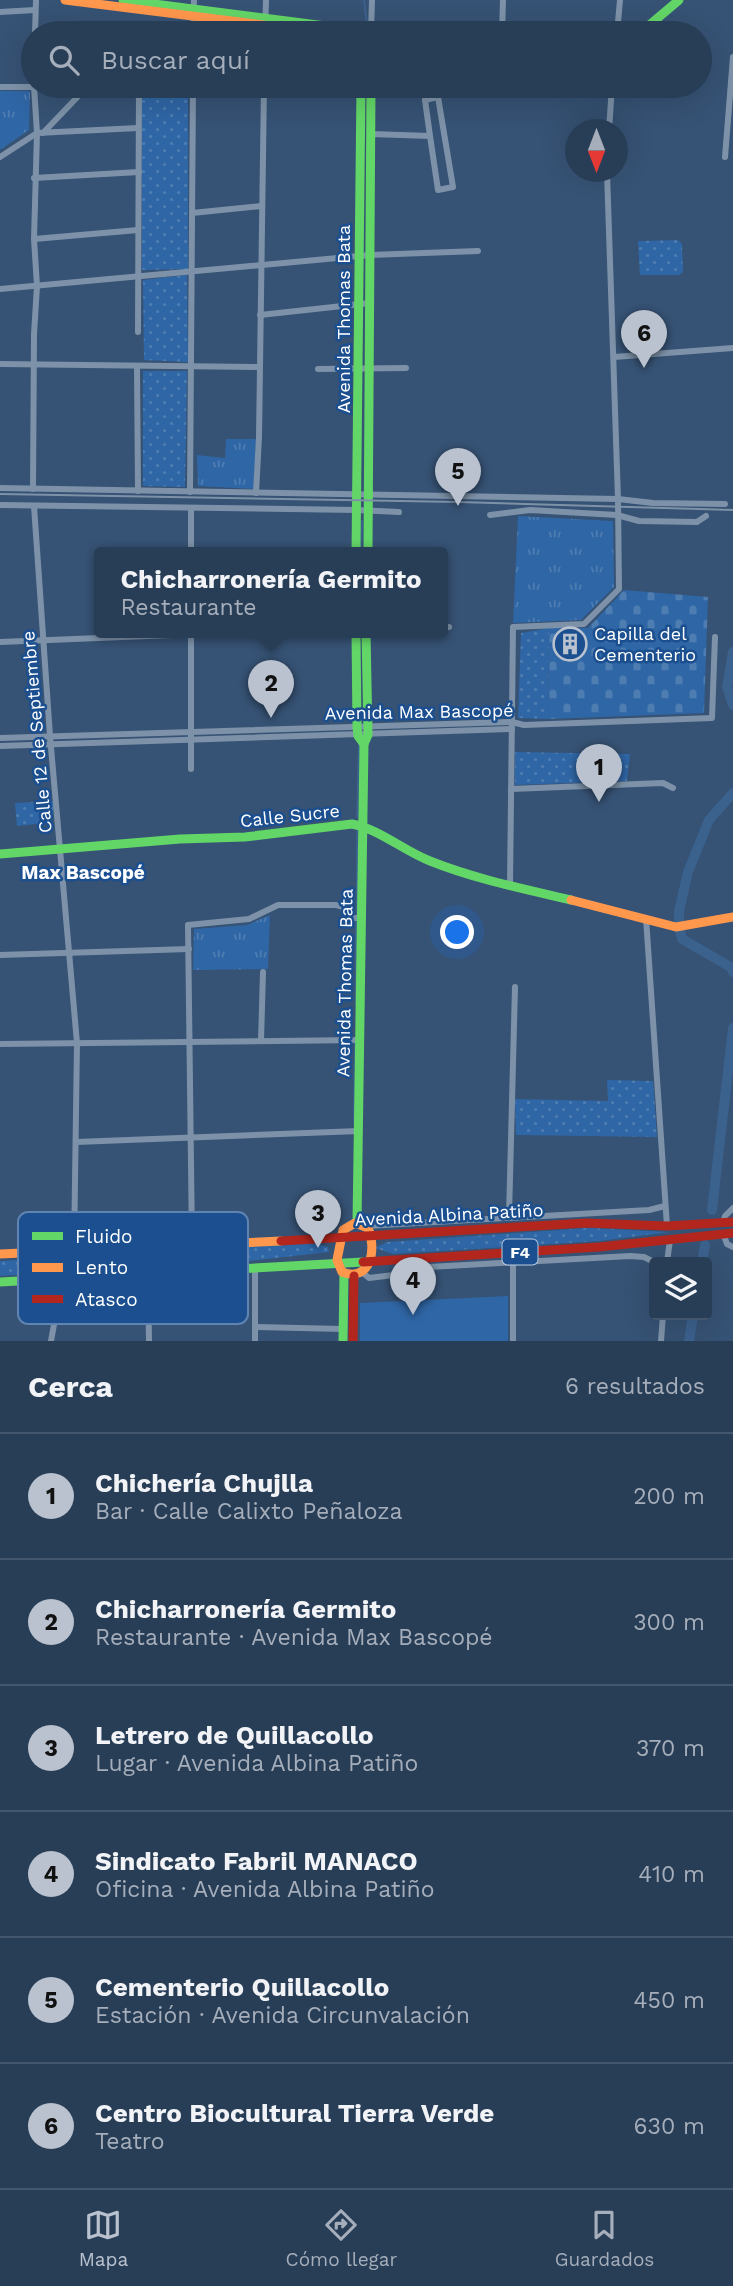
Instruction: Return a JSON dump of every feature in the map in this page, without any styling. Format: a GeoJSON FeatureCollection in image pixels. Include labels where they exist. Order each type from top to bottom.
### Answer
{"type":"FeatureCollection","features":[{"type":"Feature","properties":{"kind":"main road"},"geometry":{"type":"LineString","coordinates":[[65,0],[193,8]]}},
{"type":"Feature","properties":{"kind":"main road"},"geometry":{"type":"LineString","coordinates":[[123,0],[193,8],[248,21]]}},
{"type":"Feature","properties":{"kind":"main road"},"geometry":{"type":"LineString","coordinates":[[654,21],[679,0]]}},
{"type":"Feature","properties":{"kind":"main road","name":"Avenida Thomas Bata"},"geometry":{"type":"LineString","coordinates":[[356,547],[357,494],[370,303],[365,255],[361,98]]}},
{"type":"Feature","properties":{"kind":"main road","name":"Avenida Thomas Bata"},"geometry":{"type":"LineString","coordinates":[[368,547],[365,369],[360,304],[365,255],[371,98]]}},
{"type":"Feature","properties":{"kind":"main road","name":"Avenida Thomas Bata"},"geometry":{"type":"LineString","coordinates":[[356,638],[363,734]]}},
{"type":"Feature","properties":{"kind":"main road","name":"Avenida Thomas Bata"},"geometry":{"type":"LineString","coordinates":[[361,1224],[359,1130],[366,638]]}},
{"type":"Feature","properties":{"kind":"main road","name":"Calle Sucre"},"geometry":{"type":"LineString","coordinates":[[0,854],[180,839],[245,838],[352,824],[362,826],[412,854],[510,885],[680,927],[733,917]]}},
{"type":"Feature","properties":{"kind":"main road","name":"Avenida Albina Patiño"},"geometry":{"type":"LineString","coordinates":[[248,1241],[586,1223],[667,1226],[728,1222]]}},
{"type":"Feature","properties":{"kind":"main road"},"geometry":{"type":"LineString","coordinates":[[342,1341],[344,1273],[337,1263],[340,1237],[346,1226],[361,1224],[372,1236],[369,1261],[359,1274],[353,1341]]}},
{"type":"Feature","properties":{"kind":"main road","name":"F4"},"geometry":{"type":"LineString","coordinates":[[248,1268],[599,1247],[728,1233]]}},
{"type":"Feature","properties":{"kind":"main road","name":"Avenida Albina Patiño"},"geometry":{"type":"LineString","coordinates":[[0,1254],[18,1253]]}},
{"type":"Feature","properties":{"kind":"main road"},"geometry":{"type":"LineString","coordinates":[[344,1273],[359,1274]]}},
{"type":"Feature","properties":{"kind":"main road","name":"F4"},"geometry":{"type":"LineString","coordinates":[[0,1282],[18,1281]]}},
{"type":"Feature","properties":{"kind":"street"},"geometry":{"type":"LineString","coordinates":[[35,21],[36,0]]}},
{"type":"Feature","properties":{"kind":"street"},"geometry":{"type":"LineString","coordinates":[[265,21],[266,0]]}},
{"type":"Feature","properties":{"kind":"street"},"geometry":{"type":"LineString","coordinates":[[371,21],[372,0]]}},
{"type":"Feature","properties":{"kind":"street"},"geometry":{"type":"LineString","coordinates":[[502,21],[503,0]]}},
{"type":"Feature","properties":{"kind":"street"},"geometry":{"type":"LineString","coordinates":[[618,21],[620,0]]}},
{"type":"Feature","properties":{"kind":"street"},"geometry":{"type":"LineString","coordinates":[[0,12],[35,10]]}},
{"type":"Feature","properties":{"kind":"street"},"geometry":{"type":"LineString","coordinates":[[725,157],[733,57]]}},
{"type":"Feature","properties":{"kind":"street"},"geometry":{"type":"LineString","coordinates":[[0,87],[21,86]]}},
{"type":"Feature","properties":{"kind":"street"},"geometry":{"type":"LineString","coordinates":[[33,489],[37,286],[34,178],[40,133],[36,98]]}},
{"type":"Feature","properties":{"kind":"street"},"geometry":{"type":"LineString","coordinates":[[0,157],[40,133],[76,98]]}},
{"type":"Feature","properties":{"kind":"street"},"geometry":{"type":"LineString","coordinates":[[138,332],[139,98]]}},
{"type":"Feature","properties":{"kind":"street"},"geometry":{"type":"LineString","coordinates":[[190,492],[193,98]]}},
{"type":"Feature","properties":{"kind":"street"},"geometry":{"type":"LineString","coordinates":[[256,494],[264,98]]}},
{"type":"Feature","properties":{"kind":"street"},"geometry":{"type":"LineString","coordinates":[[434,98],[425,100],[438,190],[453,187],[438,98]]}},
{"type":"Feature","properties":{"kind":"street"},"geometry":{"type":"LineString","coordinates":[[610,119],[611,98]]}},
{"type":"Feature","properties":{"kind":"street"},"geometry":{"type":"LineString","coordinates":[[40,133],[138,128]]}},
{"type":"Feature","properties":{"kind":"street"},"geometry":{"type":"LineString","coordinates":[[371,134],[429,136]]}},
{"type":"Feature","properties":{"kind":"street"},"geometry":{"type":"LineString","coordinates":[[34,178],[139,172]]}},
{"type":"Feature","properties":{"kind":"street"},"geometry":{"type":"LineString","coordinates":[[510,885],[513,626],[584,624],[619,589],[607,182]]}},
{"type":"Feature","properties":{"kind":"street"},"geometry":{"type":"LineString","coordinates":[[192,214],[261,206]]}},
{"type":"Feature","properties":{"kind":"street"},"geometry":{"type":"LineString","coordinates":[[34,239],[138,230]]}},
{"type":"Feature","properties":{"kind":"street"},"geometry":{"type":"LineString","coordinates":[[0,289],[365,255],[478,251]]}},
{"type":"Feature","properties":{"kind":"street"},"geometry":{"type":"LineString","coordinates":[[260,315],[370,303]]}},
{"type":"Feature","properties":{"kind":"street"},"geometry":{"type":"LineString","coordinates":[[614,357],[733,348]]}},
{"type":"Feature","properties":{"kind":"street"},"geometry":{"type":"LineString","coordinates":[[0,364],[260,367]]}},
{"type":"Feature","properties":{"kind":"street"},"geometry":{"type":"LineString","coordinates":[[137,367],[138,491]]}},
{"type":"Feature","properties":{"kind":"street"},"geometry":{"type":"LineString","coordinates":[[318,369],[406,368]]}},
{"type":"Feature","properties":{"kind":"street"},"geometry":{"type":"LineString","coordinates":[[0,488],[618,499],[653,503],[725,504]]}},
{"type":"Feature","properties":{"kind":"street"},"geometry":{"type":"LineString","coordinates":[[0,505],[399,512]]}},
{"type":"Feature","properties":{"kind":"street","name":"Calle 12 de Septiembre"},"geometry":{"type":"LineString","coordinates":[[34,506],[50,736],[77,1043],[75,1212]]}},
{"type":"Feature","properties":{"kind":"street"},"geometry":{"type":"LineString","coordinates":[[191,508],[191,547]]}},
{"type":"Feature","properties":{"kind":"street"},"geometry":{"type":"LineString","coordinates":[[490,515],[530,510],[617,515],[639,522],[697,522],[706,516]]}},
{"type":"Feature","properties":{"kind":"street","name":"Avenida Max Bascopé"},"geometry":{"type":"LineString","coordinates":[[0,738],[363,734],[712,718],[715,637]]}},
{"type":"Feature","properties":{"kind":"street"},"geometry":{"type":"LineString","coordinates":[[0,642],[106,638]]}},
{"type":"Feature","properties":{"kind":"street"},"geometry":{"type":"LineString","coordinates":[[191,638],[191,769]]}},
{"type":"Feature","properties":{"kind":"street","name":"Avenida Max Bascopé"},"geometry":{"type":"LineString","coordinates":[[0,746],[191,735]]}},
{"type":"Feature","properties":{"kind":"street"},"geometry":{"type":"LineString","coordinates":[[511,789],[663,783],[673,788]]}},
{"type":"Feature","properties":{"kind":"street"},"geometry":{"type":"LineString","coordinates":[[191,1212],[188,925],[248,919],[278,905],[336,905],[346,908],[352,918],[361,918]]}},
{"type":"Feature","properties":{"kind":"street"},"geometry":{"type":"LineString","coordinates":[[646,918],[667,1226]]}},
{"type":"Feature","properties":{"kind":"street"},"geometry":{"type":"LineString","coordinates":[[0,955],[189,949]]}},
{"type":"Feature","properties":{"kind":"street"},"geometry":{"type":"LineString","coordinates":[[261,1041],[263,972]]}},
{"type":"Feature","properties":{"kind":"street"},"geometry":{"type":"LineString","coordinates":[[509,1216],[515,987]]}},
{"type":"Feature","properties":{"kind":"street"},"geometry":{"type":"LineString","coordinates":[[0,1044],[360,1040]]}},
{"type":"Feature","properties":{"kind":"street"},"geometry":{"type":"LineString","coordinates":[[76,1142],[359,1130]]}},
{"type":"Feature","properties":{"kind":"street"},"geometry":{"type":"LineString","coordinates":[[361,1224],[649,1210],[664,1206]]}},
{"type":"Feature","properties":{"kind":"street"},"geometry":{"type":"LineString","coordinates":[[728,1222],[726,1216],[733,1208]]}},
{"type":"Feature","properties":{"kind":"street"},"geometry":{"type":"LineString","coordinates":[[728,1233],[727,1244],[733,1247]]}},
{"type":"Feature","properties":{"kind":"street"},"geometry":{"type":"LineString","coordinates":[[668,1257],[670,1238]]}},
{"type":"Feature","properties":{"kind":"street"},"geometry":{"type":"LineString","coordinates":[[359,1274],[369,1278],[429,1267],[513,1261],[630,1256],[649,1260]]}},
{"type":"Feature","properties":{"kind":"street"},"geometry":{"type":"LineString","coordinates":[[513,1261],[513,1341]]}},
{"type":"Feature","properties":{"kind":"street"},"geometry":{"type":"LineString","coordinates":[[255,1268],[255,1341]]}},
{"type":"Feature","properties":{"kind":"street"},"geometry":{"type":"LineString","coordinates":[[661,1341],[663,1320]]}},
{"type":"Feature","properties":{"kind":"street"},"geometry":{"type":"LineString","coordinates":[[256,1326],[343,1329]]}},
{"type":"Feature","properties":{"kind":"green space"},"geometry":{"type":"Polygon","coordinates":[[[0,91],[21,91],[21,98],[30,98],[29,130],[0,150],[0,91]]]}},
{"type":"Feature","properties":{"kind":"green space"},"geometry":{"type":"Polygon","coordinates":[[[142,98],[188,98],[188,269],[142,270],[142,98]]]}},
{"type":"Feature","properties":{"kind":"green space"},"geometry":{"type":"Polygon","coordinates":[[[678,240],[682,244],[683,272],[679,275],[640,275],[638,241],[678,240]]]}},
{"type":"Feature","properties":{"kind":"green space"},"geometry":{"type":"Polygon","coordinates":[[[187,275],[188,362],[144,360],[143,280],[187,275]]]}},
{"type":"Feature","properties":{"kind":"green space"},"geometry":{"type":"Polygon","coordinates":[[[143,371],[187,371],[185,487],[143,486],[143,371]]]}},
{"type":"Feature","properties":{"kind":"green space"},"geometry":{"type":"Polygon","coordinates":[[[226,439],[256,439],[254,489],[198,486],[197,455],[225,458],[226,439]]]}},
{"type":"Feature","properties":{"kind":"green space"},"geometry":{"type":"Polygon","coordinates":[[[518,516],[613,521],[614,587],[581,620],[513,623],[518,516]]]}},
{"type":"Feature","properties":{"kind":"green space"},"geometry":{"type":"Polygon","coordinates":[[[624,590],[708,597],[704,713],[548,719],[549,628],[588,628],[624,590]]]}},
{"type":"Feature","properties":{"kind":"green space"},"geometry":{"type":"Polygon","coordinates":[[[549,628],[548,719],[518,718],[521,633],[549,628]]]}},
{"type":"Feature","properties":{"kind":"green space"},"geometry":{"type":"Polygon","coordinates":[[[515,752],[630,754],[627,781],[515,785],[515,752]]]}},
{"type":"Feature","properties":{"kind":"green space"},"geometry":{"type":"Polygon","coordinates":[[[54,801],[53,816],[46,823],[17,826],[15,803],[54,801]]]}},
{"type":"Feature","properties":{"kind":"green space"},"geometry":{"type":"Polygon","coordinates":[[[270,915],[268,969],[193,970],[194,929],[247,925],[270,915]]]}},
{"type":"Feature","properties":{"kind":"green space"},"geometry":{"type":"Polygon","coordinates":[[[607,1080],[653,1081],[657,1137],[516,1135],[515,1099],[608,1101],[607,1080]]]}},
{"type":"Feature","properties":{"kind":"green space"},"geometry":{"type":"Polygon","coordinates":[[[588,1228],[670,1232],[600,1241],[393,1254],[375,1248],[387,1242],[588,1228]]]}},
{"type":"Feature","properties":{"kind":"green space"},"geometry":{"type":"Polygon","coordinates":[[[314,1243],[328,1247],[329,1252],[248,1261],[248,1247],[314,1243]]]}},
{"type":"Feature","properties":{"kind":"green space"},"geometry":{"type":"Polygon","coordinates":[[[18,1260],[18,1275],[0,1276],[0,1261],[18,1260]]]}},
{"type":"Feature","properties":{"kind":"green space"},"geometry":{"type":"Polygon","coordinates":[[[508,1296],[508,1341],[360,1341],[360,1303],[508,1296]]]}},
{"type":"Feature","properties":{"kind":"waterway"},"geometry":{"type":"LineString","coordinates":[[364,0],[367,21]]}},
{"type":"Feature","properties":{"kind":"waterway"},"geometry":{"type":"LineString","coordinates":[[361,547],[362,521]]}},
{"type":"Feature","properties":{"kind":"waterway"},"geometry":{"type":"LineString","coordinates":[[733,652],[727,687],[733,705]]}},
{"type":"Feature","properties":{"kind":"waterway"},"geometry":{"type":"LineString","coordinates":[[357,817],[359,744]]}},
{"type":"Feature","properties":{"kind":"waterway"},"geometry":{"type":"LineString","coordinates":[[733,793],[709,820],[688,872],[679,911],[682,939],[732,968],[733,972]]}},
{"type":"Feature","properties":{"kind":"waterway"},"geometry":{"type":"LineString","coordinates":[[357,831],[357,914]]}},
{"type":"Feature","properties":{"kind":"waterway"},"geometry":{"type":"LineString","coordinates":[[356,922],[356,1005]]}},
{"type":"Feature","properties":{"kind":"waterway"},"geometry":{"type":"LineString","coordinates":[[712,1210],[733,1028]]}},
{"type":"Feature","properties":{"kind":"waterway"},"geometry":{"type":"LineString","coordinates":[[354,1122],[355,1044]]}},
{"type":"Feature","properties":{"kind":"waterway"},"geometry":{"type":"LineString","coordinates":[[703,1257],[705,1245]]}},
{"type":"Feature","properties":{"kind":"waterway"},"geometry":{"type":"LineString","coordinates":[[689,1341],[692,1320]]}},
{"type":"Feature","properties":{"kind":"tram line"},"geometry":{"type":"LineString","coordinates":[[0,494],[733,510]]}},
{"type":"Feature","properties":{"kind":"traffic: fast"},"geometry":{"type":"LineString","coordinates":[[123,0],[286,21]]}},
{"type":"Feature","properties":{"kind":"traffic: fast"},"geometry":{"type":"LineString","coordinates":[[654,21],[679,0]]}},
{"type":"Feature","properties":{"kind":"traffic: fast"},"geometry":{"type":"LineString","coordinates":[[356,547],[361,98]]}},
{"type":"Feature","properties":{"kind":"traffic: fast"},"geometry":{"type":"LineString","coordinates":[[368,547],[371,98]]}},
{"type":"Feature","properties":{"kind":"traffic: fast"},"geometry":{"type":"LineString","coordinates":[[356,638],[357,727],[358,736],[364,744]]}},
{"type":"Feature","properties":{"kind":"traffic: fast"},"geometry":{"type":"LineString","coordinates":[[357,1223],[364,744],[368,735],[366,638]]}},
{"type":"Feature","properties":{"kind":"traffic: fast"},"geometry":{"type":"LineString","coordinates":[[0,854],[180,839],[245,837],[352,824],[372,830],[420,857],[464,873],[571,900]]}},
{"type":"Feature","properties":{"kind":"traffic: fast"},"geometry":{"type":"LineString","coordinates":[[248,1268],[363,1262]]}},
{"type":"Feature","properties":{"kind":"traffic: fast"},"geometry":{"type":"LineString","coordinates":[[343,1341],[344,1273]]}},
{"type":"Feature","properties":{"kind":"traffic: fast"},"geometry":{"type":"LineString","coordinates":[[0,1282],[18,1281]]}},
{"type":"Feature","properties":{"kind":"traffic: slow"},"geometry":{"type":"LineString","coordinates":[[65,0],[232,21]]}},
{"type":"Feature","properties":{"kind":"traffic: slow"},"geometry":{"type":"LineString","coordinates":[[571,900],[676,927],[733,917]]}},
{"type":"Feature","properties":{"kind":"traffic: slow"},"geometry":{"type":"LineString","coordinates":[[355,1223],[368,1228],[372,1245],[365,1268],[360,1273],[352,1274],[342,1272],[337,1260],[343,1230],[355,1223]]}},
{"type":"Feature","properties":{"kind":"traffic: slow"},"geometry":{"type":"LineString","coordinates":[[248,1243],[281,1241]]}},
{"type":"Feature","properties":{"kind":"traffic: slow"},"geometry":{"type":"LineString","coordinates":[[0,1254],[18,1253]]}},
{"type":"Feature","properties":{"kind":"traffic: jam"},"geometry":{"type":"LineString","coordinates":[[281,1241],[586,1223],[667,1226],[733,1222]]}},
{"type":"Feature","properties":{"kind":"traffic: jam"},"geometry":{"type":"LineString","coordinates":[[363,1262],[599,1247],[733,1233]]}},
{"type":"Feature","properties":{"kind":"traffic: jam"},"geometry":{"type":"LineString","coordinates":[[353,1341],[354,1276]]}},
{"type":"Feature","properties":{"kind":"place","name":"Centro Biocultural Tierra Verde"},"geometry":{"type":"Point","coordinates":[644,368]}},
{"type":"Feature","properties":{"kind":"place","name":"Cementerio Quillacollo"},"geometry":{"type":"Point","coordinates":[458,506]}},
{"type":"Feature","properties":{"kind":"place","name":"Capilla del Cementerio"},"geometry":{"type":"Point","coordinates":[570,644]}},
{"type":"Feature","properties":{"kind":"place","name":"Chicharronería Germito"},"geometry":{"type":"Point","coordinates":[271,718]}},
{"type":"Feature","properties":{"kind":"place","name":"Chichería Chujlla"},"geometry":{"type":"Point","coordinates":[599,802]}},
{"type":"Feature","properties":{"kind":"place","name":"Letrero de Quillacollo"},"geometry":{"type":"Point","coordinates":[318,1248]}},
{"type":"Feature","properties":{"kind":"place","name":"Sindicato Fabril MANACO"},"geometry":{"type":"Point","coordinates":[413,1315]}},
{"type":"Feature","properties":{"kind":"district","name":"Max Bascopé"},"geometry":{"type":"Point","coordinates":[83,872]}}]}
